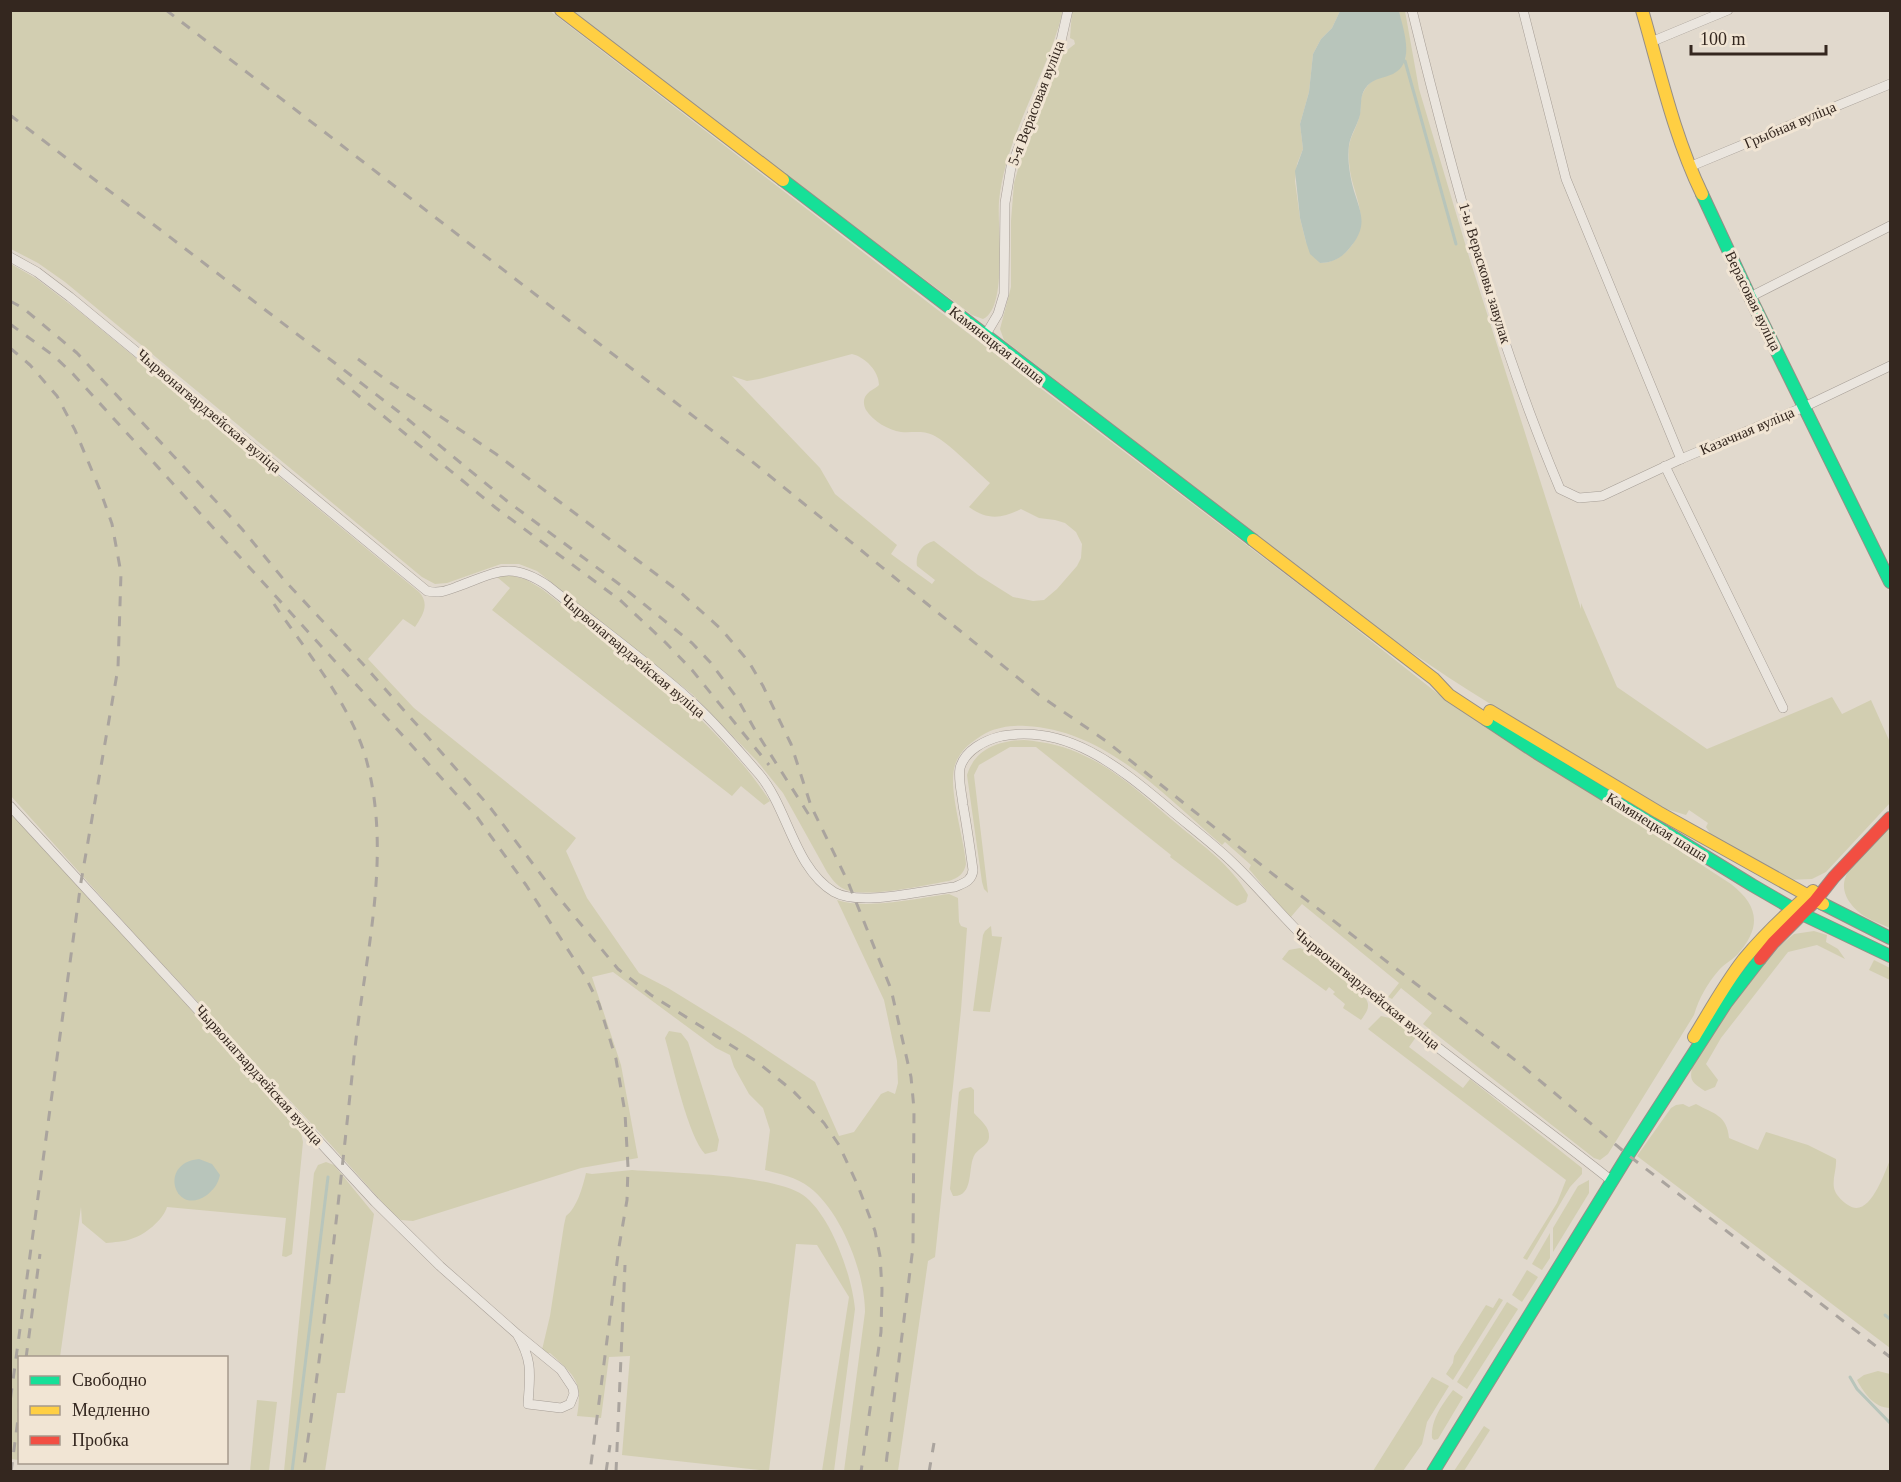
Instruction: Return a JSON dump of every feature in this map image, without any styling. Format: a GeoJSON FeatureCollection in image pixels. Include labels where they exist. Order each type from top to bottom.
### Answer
{"type":"FeatureCollection","features":[{"type":"Feature","properties":{"kind":"main road","name":"Камянецкая шаша"},"geometry":{"type":"LineString","coordinates":[[561,10],[1434,679],[1449,695],[1537,753],[1752,885],[1798,911],[1890,956]]}},
{"type":"Feature","properties":{"kind":"main road","name":"Верасовая вуліца"},"geometry":{"type":"LineString","coordinates":[[1642,10],[1678,137],[1689,167],[1890,582]]}},
{"type":"Feature","properties":{"kind":"main road","name":"Камянецкая шаша"},"geometry":{"type":"LineString","coordinates":[[1434,679],[1454,688],[1545,746],[1810,899],[1890,938]]}},
{"type":"Feature","properties":{"kind":"main road"},"geometry":{"type":"LineString","coordinates":[[1425,1472],[1610,1179],[1731,996],[1798,911],[1890,818]]}},
{"type":"Feature","properties":{"kind":"main road"},"geometry":{"type":"LineString","coordinates":[[1433,1472],[1610,1179]]}},
{"type":"Feature","properties":{"kind":"street","name":"5-я Верасовая вуліца"},"geometry":{"type":"LineString","coordinates":[[985,336],[998,314],[1004,294],[1005,203],[1011,167],[1061,41],[1068,10]]}},
{"type":"Feature","properties":{"kind":"street","name":"1-ы Верасковы завулак"},"geometry":{"type":"LineString","coordinates":[[1412,10],[1437,112],[1483,277],[1543,450],[1560,489],[1579,498],[1602,496]]}},
{"type":"Feature","properties":{"kind":"street"},"geometry":{"type":"LineString","coordinates":[[1523,10],[1566,178],[1681,459]]}},
{"type":"Feature","properties":{"kind":"street"},"geometry":{"type":"LineString","coordinates":[[1651,42],[1728,10]]}},
{"type":"Feature","properties":{"kind":"street","name":"Грыбная вуліца"},"geometry":{"type":"LineString","coordinates":[[1689,167],[1890,84]]}},
{"type":"Feature","properties":{"kind":"street"},"geometry":{"type":"LineString","coordinates":[[1750,297],[1890,226]]}},
{"type":"Feature","properties":{"kind":"street","name":"Чырвонагвардзейская вуліца"},"geometry":{"type":"LineString","coordinates":[[10,257],[37,272],[70,297],[427,591],[442,593],[495,572],[507,570],[524,572],[548,586],[702,712],[769,787],[804,860],[815,875],[833,891],[848,897],[873,898],[955,887],[966,882],[974,870],[959,775],[964,759],[978,745],[987,740],[1010,735],[1041,735],[1076,744],[1112,763],[1132,778],[1230,860],[1296,932],[1323,955],[1610,1179]]}},
{"type":"Feature","properties":{"kind":"street","name":"Казачная вуліца"},"geometry":{"type":"LineString","coordinates":[[1602,496],[1665,466],[1804,407],[1890,366]]}},
{"type":"Feature","properties":{"kind":"street"},"geometry":{"type":"LineString","coordinates":[[1665,466],[1783,708]]}},
{"type":"Feature","properties":{"kind":"street","name":"Чырвонагвардзейская вуліца"},"geometry":{"type":"LineString","coordinates":[[10,806],[375,1202],[433,1260],[566,1376],[574,1394],[570,1404],[561,1408],[528,1404],[531,1368],[526,1351],[517,1334]]}},
{"type":"Feature","properties":{"kind":"shaded area"},"geometry":{"type":"Polygon","coordinates":[[[10,11],[550,11],[1323,603],[1437,693],[1731,884],[1747,900],[1752,909],[1754,917],[1751,935],[1737,955],[1721,968],[1707,986],[1694,1015],[1608,1154],[1600,1160],[1594,1158],[1423,1024],[1432,1013],[1401,988],[1392,999],[1388,997],[1399,983],[1302,904],[1290,918],[1249,869],[1251,865],[1225,842],[1222,845],[1133,769],[1108,752],[1082,739],[1055,730],[1021,726],[1001,728],[981,736],[962,752],[954,769],[953,790],[966,864],[962,873],[949,881],[895,890],[865,893],[844,889],[836,884],[827,872],[783,793],[757,761],[692,694],[537,571],[519,564],[501,564],[447,583],[435,584],[422,577],[65,282],[38,263],[11,249],[10,11]],[[852,354],[759,379],[747,381],[732,376],[820,468],[835,494],[897,545],[891,554],[932,584],[935,580],[917,566],[917,562],[918,554],[923,547],[934,541],[978,575],[1013,597],[1033,601],[1044,600],[1057,589],[1081,558],[1082,544],[1076,532],[1065,523],[1039,518],[1021,509],[994,517],[969,507],[990,483],[954,450],[933,435],[896,431],[873,418],[866,410],[864,400],[868,393],[879,385],[877,375],[862,358],[852,354]]]}},
{"type":"Feature","properties":{"kind":"shaded area"},"geometry":{"type":"Polygon","coordinates":[[[572,11],[1063,11],[1047,59],[1018,129],[1003,176],[999,201],[999,284],[991,312],[983,319],[972,315],[572,11]]]}},
{"type":"Feature","properties":{"kind":"shaded area"},"geometry":{"type":"Polygon","coordinates":[[[1072,11],[1340,11],[1332,28],[1321,39],[1313,54],[1309,92],[1300,124],[1303,149],[1297,164],[1295,181],[1306,242],[1320,263],[1324,263],[1339,258],[1345,253],[1356,239],[1360,228],[1361,217],[1349,162],[1350,143],[1367,86],[1405,61],[1406,49],[1399,11],[1405,11],[1419,89],[1470,260],[1581,609],[1581,603],[1617,687],[1707,749],[1832,697],[1842,714],[1871,700],[1890,740],[1890,803],[1826,872],[1812,879],[1787,880],[1711,835],[1706,827],[1708,823],[1689,810],[1686,815],[1666,809],[1445,675],[1374,626],[1004,340],[1000,329],[1011,287],[1011,221],[1014,183],[1025,145],[1062,54],[1075,44],[1070,38],[1072,11]]]}},
{"type":"Feature","properties":{"kind":"shaded area"},"geometry":{"type":"Polygon","coordinates":[[[1340,11],[1399,11],[1405,36],[1406,54],[1400,69],[1377,79],[1363,92],[1360,115],[1348,150],[1351,180],[1362,221],[1361,228],[1345,253],[1335,260],[1320,263],[1310,254],[1306,242],[1300,218],[1295,171],[1303,149],[1300,124],[1309,92],[1313,54],[1321,39],[1332,28],[1340,11]]]}},
{"type":"Feature","properties":{"kind":"shaded area"},"geometry":{"type":"Polygon","coordinates":[[[11,264],[37,279],[80,312],[419,592],[425,605],[423,614],[415,627],[403,619],[368,659],[414,708],[576,838],[566,851],[587,898],[639,973],[746,1036],[815,1082],[839,1136],[854,1132],[881,1094],[888,1091],[895,1094],[898,1083],[897,1061],[884,1000],[837,900],[877,904],[949,894],[958,898],[959,922],[961,926],[967,928],[961,1010],[935,1257],[928,1261],[898,1471],[844,1471],[865,1312],[861,1279],[841,1227],[821,1198],[799,1181],[765,1170],[770,1130],[763,1108],[749,1094],[730,1055],[716,1048],[613,972],[592,977],[621,1065],[638,1158],[581,1168],[413,1221],[401,1220],[390,1211],[139,939],[11,796],[11,264]]]}},
{"type":"Feature","properties":{"kind":"shaded area"},"geometry":{"type":"Polygon","coordinates":[[[508,575],[525,579],[542,589],[665,686],[721,740],[770,801],[764,805],[741,786],[732,796],[492,610],[510,588],[497,577],[508,575]]]}},
{"type":"Feature","properties":{"kind":"shaded area"},"geometry":{"type":"Polygon","coordinates":[[[1024,740],[1048,743],[1070,750],[1098,763],[1122,778],[1225,865],[1248,895],[1246,902],[1237,906],[1230,902],[1170,857],[1171,855],[1036,747],[1010,747],[979,765],[974,775],[988,893],[982,882],[967,775],[976,759],[989,748],[1005,742],[1024,740]]]}},
{"type":"Feature","properties":{"kind":"shaded area"},"geometry":{"type":"Polygon","coordinates":[[[11,814],[291,1118],[301,1133],[303,1142],[292,1254],[286,1257],[282,1256],[286,1218],[167,1207],[158,1222],[142,1234],[125,1241],[106,1243],[82,1223],[81,1207],[60,1356],[18,1356],[18,1460],[11,1459],[11,814]]]}},
{"type":"Feature","properties":{"kind":"shaded area"},"geometry":{"type":"Polygon","coordinates":[[[1890,827],[1890,928],[1867,918],[1851,904],[1845,893],[1844,882],[1853,865],[1890,827]]]}},
{"type":"Feature","properties":{"kind":"shaded area"},"geometry":{"type":"Polygon","coordinates":[[[991,926],[992,936],[1002,937],[990,1012],[973,1011],[983,935],[991,926]]]}},
{"type":"Feature","properties":{"kind":"shaded area"},"geometry":{"type":"Polygon","coordinates":[[[1814,931],[1827,935],[1826,942],[1838,949],[1845,959],[1817,945],[1788,952],[1721,1038],[1706,1064],[1718,1080],[1715,1087],[1705,1091],[1697,1086],[1691,1078],[1693,1065],[1738,994],[1781,945],[1794,934],[1814,931]]]}},
{"type":"Feature","properties":{"kind":"shaded area"},"geometry":{"type":"Polygon","coordinates":[[[1300,948],[1327,964],[1366,999],[1368,1007],[1361,1020],[1343,1008],[1345,1004],[1333,994],[1335,992],[1329,987],[1326,991],[1282,959],[1289,950],[1300,948]]]}},
{"type":"Feature","properties":{"kind":"shaded area"},"geometry":{"type":"Polygon","coordinates":[[[1874,960],[1890,968],[1890,980],[1869,970],[1874,960]]]}},
{"type":"Feature","properties":{"kind":"shaded area"},"geometry":{"type":"Polygon","coordinates":[[[1381,1016],[1390,1018],[1416,1037],[1409,1047],[1463,1088],[1470,1079],[1582,1168],[1582,1174],[1570,1187],[1527,1260],[1523,1258],[1557,1203],[1566,1180],[1368,1029],[1381,1016]]]}},
{"type":"Feature","properties":{"kind":"shaded area"},"geometry":{"type":"Polygon","coordinates":[[[669,1031],[681,1033],[688,1042],[719,1140],[717,1151],[705,1154],[693,1132],[665,1038],[669,1031]]]}},
{"type":"Feature","properties":{"kind":"shaded area"},"geometry":{"type":"Polygon","coordinates":[[[971,1087],[974,1090],[974,1113],[986,1127],[989,1140],[975,1154],[965,1192],[953,1196],[950,1189],[959,1092],[971,1087]]]}},
{"type":"Feature","properties":{"kind":"shaded area"},"geometry":{"type":"Polygon","coordinates":[[[1683,1104],[1689,1107],[1696,1104],[1714,1113],[1726,1124],[1729,1138],[1758,1150],[1766,1132],[1808,1145],[1836,1159],[1835,1191],[1844,1202],[1856,1208],[1863,1206],[1875,1193],[1890,1160],[1890,1348],[1637,1156],[1671,1108],[1683,1104]]]}},
{"type":"Feature","properties":{"kind":"shaded area"},"geometry":{"type":"Polygon","coordinates":[[[199,1159],[212,1164],[220,1175],[215,1186],[207,1195],[196,1200],[186,1200],[179,1195],[175,1187],[175,1178],[178,1170],[186,1163],[199,1159]]]}},
{"type":"Feature","properties":{"kind":"shaded area"},"geometry":{"type":"Polygon","coordinates":[[[326,1162],[334,1165],[374,1214],[345,1393],[337,1393],[325,1471],[284,1471],[314,1173],[318,1165],[326,1162]]]}},
{"type":"Feature","properties":{"kind":"shaded area"},"geometry":{"type":"Polygon","coordinates":[[[632,1170],[721,1176],[769,1183],[803,1195],[823,1217],[845,1264],[855,1309],[834,1471],[822,1471],[849,1297],[817,1245],[796,1244],[769,1471],[622,1455],[630,1356],[609,1357],[601,1418],[577,1416],[579,1395],[575,1380],[550,1353],[541,1354],[550,1316],[566,1216],[576,1202],[586,1173],[632,1170]]]}},
{"type":"Feature","properties":{"kind":"shaded area"},"geometry":{"type":"Polygon","coordinates":[[[1589,1180],[1589,1193],[1553,1252],[1553,1228],[1578,1186],[1589,1180]]]}},
{"type":"Feature","properties":{"kind":"shaded area"},"geometry":{"type":"Polygon","coordinates":[[[1550,1233],[1550,1258],[1542,1270],[1532,1264],[1550,1233]]]}},
{"type":"Feature","properties":{"kind":"shaded area"},"geometry":{"type":"Polygon","coordinates":[[[1527,1270],[1538,1277],[1522,1302],[1512,1295],[1527,1270]]]}},
{"type":"Feature","properties":{"kind":"shaded area"},"geometry":{"type":"Polygon","coordinates":[[[1499,1298],[1503,1300],[1453,1380],[1446,1374],[1453,1363],[1454,1356],[1486,1305],[1493,1308],[1499,1298]]]}},
{"type":"Feature","properties":{"kind":"shaded area"},"geometry":{"type":"Polygon","coordinates":[[[1507,1302],[1518,1309],[1467,1389],[1457,1382],[1507,1302]]]}},
{"type":"Feature","properties":{"kind":"shaded area"},"geometry":{"type":"Polygon","coordinates":[[[1878,1371],[1890,1374],[1890,1408],[1874,1403],[1857,1380],[1864,1375],[1878,1371]]]}},
{"type":"Feature","properties":{"kind":"shaded area"},"geometry":{"type":"Polygon","coordinates":[[[1432,1377],[1449,1386],[1427,1422],[1422,1444],[1403,1471],[1373,1471],[1432,1377]]]}},
{"type":"Feature","properties":{"kind":"shaded area"},"geometry":{"type":"Polygon","coordinates":[[[1453,1390],[1463,1397],[1438,1439],[1434,1440],[1432,1431],[1435,1418],[1453,1390]]]}},
{"type":"Feature","properties":{"kind":"shaded area"},"geometry":{"type":"Polygon","coordinates":[[[257,1400],[277,1402],[269,1471],[250,1471],[257,1400]]]}},
{"type":"Feature","properties":{"kind":"shaded area"},"geometry":{"type":"Polygon","coordinates":[[[1484,1426],[1490,1430],[1464,1471],[1454,1471],[1484,1426]]]}},
{"type":"Feature","properties":{"kind":"waterway"},"geometry":{"type":"LineString","coordinates":[[1405,61],[1456,244]]}},
{"type":"Feature","properties":{"kind":"waterway"},"geometry":{"type":"LineString","coordinates":[[292,1472],[328,1177]]}},
{"type":"Feature","properties":{"kind":"waterway"},"geometry":{"type":"LineString","coordinates":[[1885,1315],[1890,1319]]}},
{"type":"Feature","properties":{"kind":"waterway"},"geometry":{"type":"LineString","coordinates":[[1850,1377],[1857,1389],[1890,1423]]}},
{"type":"Feature","properties":{"kind":"railway"},"geometry":{"type":"LineString","coordinates":[[166,10],[749,459],[1039,695],[1106,741],[1274,875],[1519,1063],[1628,1155],[1890,1357]]}},
{"type":"Feature","properties":{"kind":"railway"},"geometry":{"type":"LineString","coordinates":[[10,115],[399,412],[507,501],[619,584],[692,643],[710,662],[737,698],[809,815]]}},
{"type":"Feature","properties":{"kind":"railway"},"geometry":{"type":"LineString","coordinates":[[10,301],[23,308],[77,353],[242,529],[285,581],[362,663],[489,806],[555,893],[618,969],[651,995],[756,1061],[793,1091],[824,1123],[839,1145],[858,1186],[875,1231],[880,1256],[881,1332],[861,1472]]}},
{"type":"Feature","properties":{"kind":"railway"},"geometry":{"type":"LineString","coordinates":[[10,324],[54,356],[73,374],[477,817],[526,885],[585,976],[599,1004],[616,1059],[625,1113],[628,1167],[627,1200],[590,1472]]}},
{"type":"Feature","properties":{"kind":"railway"},"geometry":{"type":"LineString","coordinates":[[10,348],[30,365],[57,396],[75,430],[112,524],[121,573],[118,668],[81,882],[10,1402]]}},
{"type":"Feature","properties":{"kind":"railway"},"geometry":{"type":"LineString","coordinates":[[358,359],[496,454],[680,592],[722,630],[749,662],[791,744],[811,806],[848,882],[891,989],[911,1077],[914,1109],[913,1247],[885,1472]]}},
{"type":"Feature","properties":{"kind":"railway"},"geometry":{"type":"LineString","coordinates":[[337,378],[496,508],[620,600],[692,670],[769,765]]}},
{"type":"Feature","properties":{"kind":"railway"},"geometry":{"type":"LineString","coordinates":[[274,604],[325,677],[358,735],[373,791],[377,828],[375,901],[355,1048],[325,1313],[303,1472]]}},
{"type":"Feature","properties":{"kind":"railway"},"geometry":{"type":"LineString","coordinates":[[26,1356],[40,1254]]}},
{"type":"Feature","properties":{"kind":"railway"},"geometry":{"type":"LineString","coordinates":[[616,1472],[625,1265]]}},
{"type":"Feature","properties":{"kind":"railway"},"geometry":{"type":"LineString","coordinates":[[11,1472],[18,1419]]}},
{"type":"Feature","properties":{"kind":"railway"},"geometry":{"type":"LineString","coordinates":[[929,1472],[934,1443]]}},
{"type":"Feature","properties":{"kind":"railway"},"geometry":{"type":"LineString","coordinates":[[606,1472],[610,1445]]}},
{"type":"Feature","properties":{"kind":"traffic: fast"},"geometry":{"type":"LineString","coordinates":[[783,180],[1253,540]]}},
{"type":"Feature","properties":{"kind":"traffic: fast"},"geometry":{"type":"LineString","coordinates":[[1702,194],[1890,582]]}},
{"type":"Feature","properties":{"kind":"traffic: fast"},"geometry":{"type":"LineString","coordinates":[[1487,720],[1752,885],[1802,914],[1890,956]]}},
{"type":"Feature","properties":{"kind":"traffic: fast"},"geometry":{"type":"LineString","coordinates":[[1823,904],[1890,938]]}},
{"type":"Feature","properties":{"kind":"traffic: fast"},"geometry":{"type":"LineString","coordinates":[[1433,1472],[1628,1155],[1726,1003],[1760,959]]}},
{"type":"Feature","properties":{"kind":"traffic: slow"},"geometry":{"type":"LineString","coordinates":[[561,10],[783,180]]}},
{"type":"Feature","properties":{"kind":"traffic: slow"},"geometry":{"type":"LineString","coordinates":[[1642,10],[1675,127],[1702,194]]}},
{"type":"Feature","properties":{"kind":"traffic: slow"},"geometry":{"type":"LineString","coordinates":[[1253,540],[1434,679],[1449,695],[1487,720]]}},
{"type":"Feature","properties":{"kind":"traffic: slow"},"geometry":{"type":"LineString","coordinates":[[1490,711],[1658,812],[1823,904]]}},
{"type":"Feature","properties":{"kind":"traffic: slow"},"geometry":{"type":"LineString","coordinates":[[1694,1037],[1744,959],[1813,891]]}},
{"type":"Feature","properties":{"kind":"traffic: jam"},"geometry":{"type":"LineString","coordinates":[[1760,959],[1890,818]]}}]}
